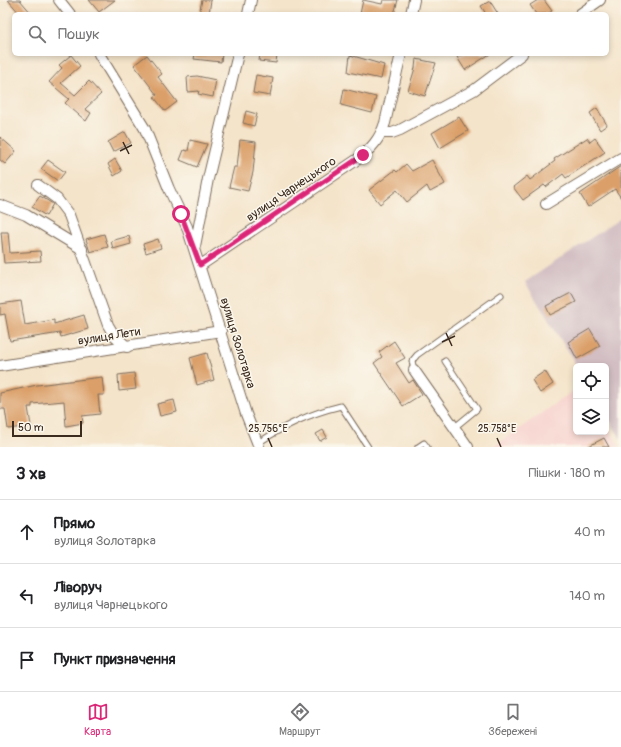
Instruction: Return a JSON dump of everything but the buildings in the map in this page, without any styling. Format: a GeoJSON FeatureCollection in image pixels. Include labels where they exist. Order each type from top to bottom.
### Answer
{"type":"FeatureCollection","features":[{"type":"Feature","properties":{"kind":"street"},"geometry":{"type":"LineString","coordinates":[[59,0],[68,12]]}},
{"type":"Feature","properties":{"kind":"street"},"geometry":{"type":"LineString","coordinates":[[248,12],[251,0]]}},
{"type":"Feature","properties":{"kind":"street"},"geometry":{"type":"LineString","coordinates":[[411,12],[414,0]]}},
{"type":"Feature","properties":{"kind":"street"},"geometry":{"type":"LineString","coordinates":[[583,12],[600,0]]}},
{"type":"Feature","properties":{"kind":"street","name":"вулиця Золотарка"},"geometry":{"type":"LineString","coordinates":[[100,56],[145,129],[194,246],[246,414],[258,445]]}},
{"type":"Feature","properties":{"kind":"street","name":"вулиця Золотарка"},"geometry":{"type":"LineString","coordinates":[[194,246],[238,56]]}},
{"type":"Feature","properties":{"kind":"street","name":"вулиця Чарнецького"},"geometry":{"type":"LineString","coordinates":[[200,265],[358,159],[374,145],[382,133],[401,56]]}},
{"type":"Feature","properties":{"kind":"street"},"geometry":{"type":"LineString","coordinates":[[382,133],[392,133],[400,130],[470,92],[519,56]]}},
{"type":"Feature","properties":{"kind":"street"},"geometry":{"type":"LineString","coordinates":[[546,204],[621,158]]}},
{"type":"Feature","properties":{"kind":"street"},"geometry":{"type":"LineString","coordinates":[[38,185],[64,206],[82,249],[111,330],[127,347]]}},
{"type":"Feature","properties":{"kind":"street"},"geometry":{"type":"LineString","coordinates":[[0,205],[26,215],[82,249]]}},
{"type":"Feature","properties":{"kind":"street","name":"вулиця Лети"},"geometry":{"type":"LineString","coordinates":[[0,366],[221,331]]}},
{"type":"Feature","properties":{"kind":"street"},"geometry":{"type":"LineString","coordinates":[[414,370],[468,447]]}},
{"type":"Feature","properties":{"kind":"lane"},"geometry":{"type":"LineString","coordinates":[[414,370],[412,364],[414,358],[501,295]]}},
{"type":"Feature","properties":{"kind":"lane"},"geometry":{"type":"LineString","coordinates":[[445,361],[477,409],[455,427]]}},
{"type":"Feature","properties":{"kind":"lane"},"geometry":{"type":"LineString","coordinates":[[258,445],[298,419],[341,406],[368,447]]}},
{"type":"Feature","properties":{"kind":"lane"},"geometry":{"type":"LineString","coordinates":[[418,447],[424,443],[427,447]]}},
{"type":"Feature","properties":{"kind":"shaded area"},"geometry":{"type":"Polygon","coordinates":[[[621,218],[621,439],[609,419],[609,363],[575,363],[525,282],[621,218]]]}},
{"type":"Feature","properties":{"kind":"shaded area"},"geometry":{"type":"Polygon","coordinates":[[[573,391],[573,435],[609,435],[609,428],[620,447],[493,447],[573,391]]]}},
{"type":"Feature","properties":{"kind":"route"},"geometry":{"type":"LineString","coordinates":[[181,214],[190,234],[200,265],[363,155]]}}]}
